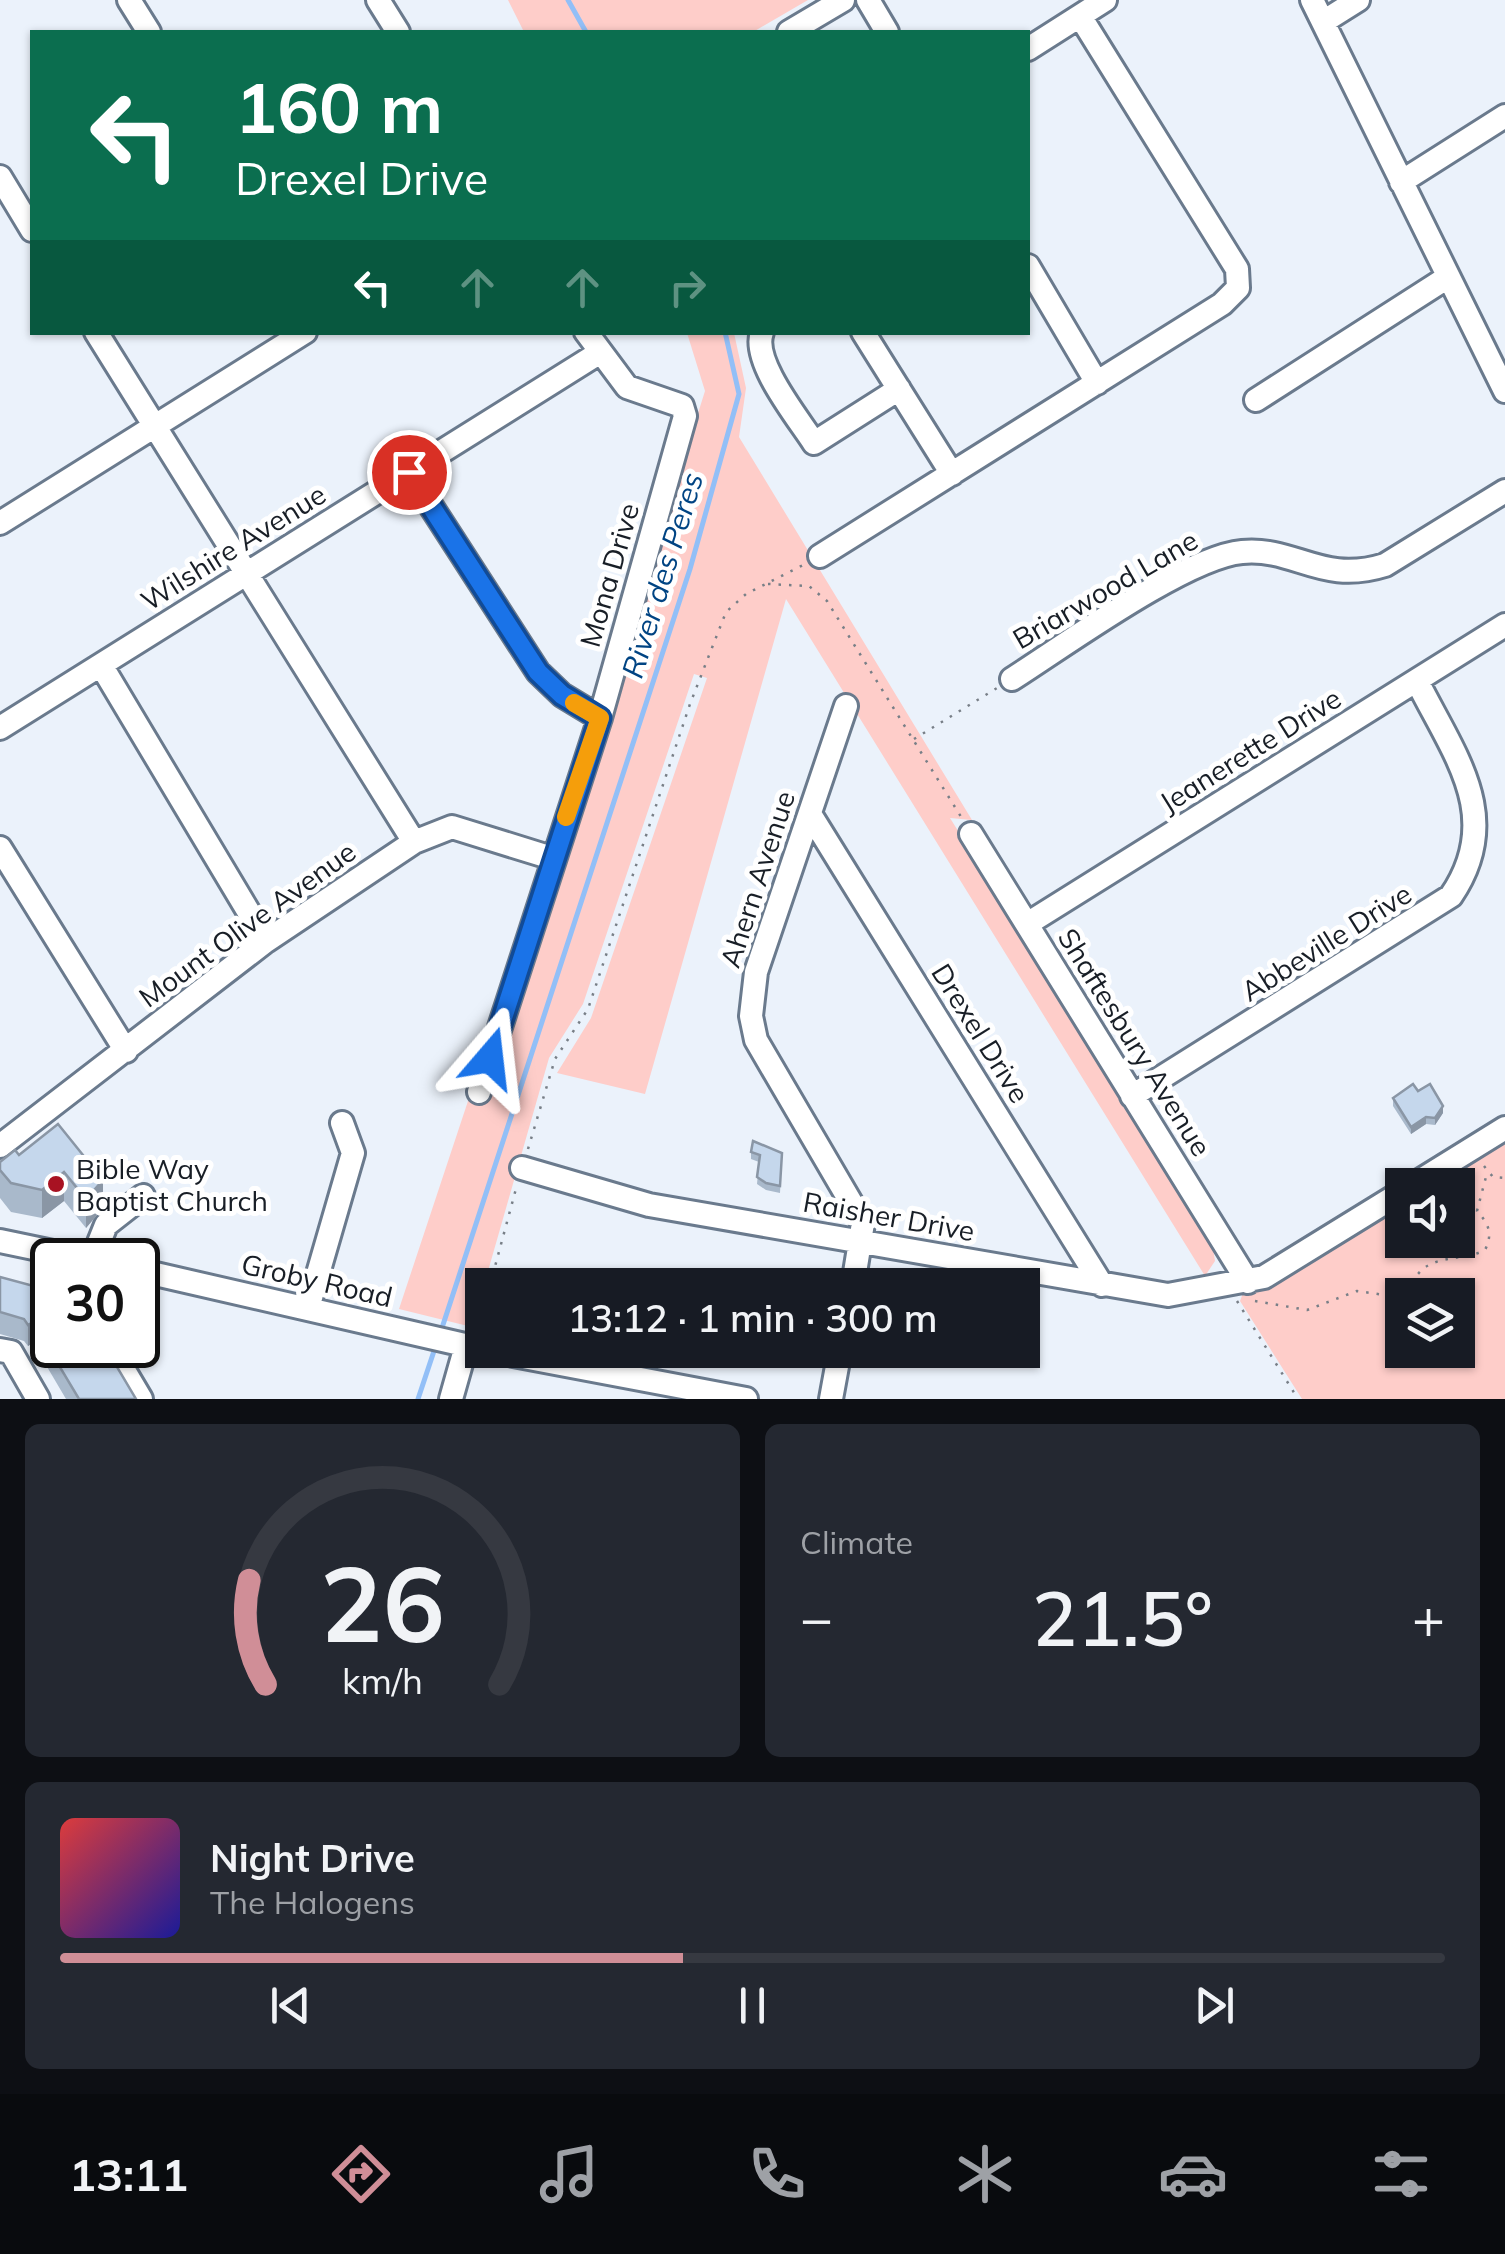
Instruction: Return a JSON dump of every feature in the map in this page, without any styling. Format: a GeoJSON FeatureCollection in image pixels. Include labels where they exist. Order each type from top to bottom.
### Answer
{"type":"FeatureCollection","features":[{"type":"Feature","properties":{"kind":"street"},"geometry":{"type":"LineString","coordinates":[[129,0],[149,30]]}},
{"type":"Feature","properties":{"kind":"street"},"geometry":{"type":"LineString","coordinates":[[378,0],[397,30]]}},
{"type":"Feature","properties":{"kind":"street"},"geometry":{"type":"LineString","coordinates":[[792,30],[842,0]]}},
{"type":"Feature","properties":{"kind":"street"},"geometry":{"type":"LineString","coordinates":[[868,0],[886,30]]}},
{"type":"Feature","properties":{"kind":"street"},"geometry":{"type":"LineString","coordinates":[[1030,48],[1106,0]]}},
{"type":"Feature","properties":{"kind":"street"},"geometry":{"type":"LineString","coordinates":[[1312,0],[1504,385]]}},
{"type":"Feature","properties":{"kind":"street"},"geometry":{"type":"LineString","coordinates":[[1323,22],[1358,0]]}},
{"type":"Feature","properties":{"kind":"street"},"geometry":{"type":"LineString","coordinates":[[820,556],[1222,304],[1238,288],[1237,270],[1080,16]]}},
{"type":"Feature","properties":{"kind":"street"},"geometry":{"type":"LineString","coordinates":[[1401,182],[1505,116]]}},
{"type":"Feature","properties":{"kind":"street"},"geometry":{"type":"LineString","coordinates":[[0,178],[30,227]]}},
{"type":"Feature","properties":{"kind":"street"},"geometry":{"type":"LineString","coordinates":[[1030,269],[1098,383]]}},
{"type":"Feature","properties":{"kind":"street"},"geometry":{"type":"LineString","coordinates":[[1256,400],[1448,277]]}},
{"type":"Feature","properties":{"kind":"street"},"geometry":{"type":"LineString","coordinates":[[98,335],[414,842]]}},
{"type":"Feature","properties":{"kind":"street"},"geometry":{"type":"LineString","coordinates":[[0,523],[300,335]]}},
{"type":"Feature","properties":{"kind":"street"},"geometry":{"type":"LineString","coordinates":[[761,335],[758,342],[766,366],[814,443],[899,389]]}},
{"type":"Feature","properties":{"kind":"street"},"geometry":{"type":"LineString","coordinates":[[865,335],[952,474]]}},
{"type":"Feature","properties":{"kind":"street","name":"Mona Drive"},"geometry":{"type":"LineString","coordinates":[[479,1092],[600,718],[685,416],[682,406],[627,387],[593,343]]}},
{"type":"Feature","properties":{"kind":"street","name":"Wilshire Avenue"},"geometry":{"type":"LineString","coordinates":[[0,728],[409,472],[593,343]]}},
{"type":"Feature","properties":{"kind":"street"},"geometry":{"type":"LineString","coordinates":[[409,472],[538,672],[562,695],[600,718]]}},
{"type":"Feature","properties":{"kind":"street","name":"Briarwood Lane"},"geometry":{"type":"LineString","coordinates":[[1012,679],[1214,558],[1258,552],[1335,573],[1369,570],[1385,565],[1505,491]]}},
{"type":"Feature","properties":{"kind":"street","name":"Jeanerette Drive"},"geometry":{"type":"LineString","coordinates":[[1027,924],[1505,626]]}},
{"type":"Feature","properties":{"kind":"street"},"geometry":{"type":"LineString","coordinates":[[101,665],[266,941]]}},
{"type":"Feature","properties":{"kind":"street","name":"Abbeville Drive"},"geometry":{"type":"LineString","coordinates":[[1132,1096],[1451,896],[1474,851],[1477,817],[1460,768],[1417,682]]}},
{"type":"Feature","properties":{"kind":"street","name":"Ahern Avenue"},"geometry":{"type":"LineString","coordinates":[[846,706],[756,972],[751,1016],[765,1061],[863,1223],[855,1268]]}},
{"type":"Feature","properties":{"kind":"street","name":"Drexel Drive"},"geometry":{"type":"LineString","coordinates":[[810,814],[1102,1284]]}},
{"type":"Feature","properties":{"kind":"street","name":"Mount Olive Avenue"},"geometry":{"type":"LineString","coordinates":[[0,1146],[266,941],[414,842],[452,827],[552,858]]}},
{"type":"Feature","properties":{"kind":"street","name":"Shaftesbury Avenue"},"geometry":{"type":"LineString","coordinates":[[971,834],[1132,1096],[1237,1289]]}},
{"type":"Feature","properties":{"kind":"street"},"geometry":{"type":"LineString","coordinates":[[0,848],[126,1051]]}},
{"type":"Feature","properties":{"kind":"street"},"geometry":{"type":"LineString","coordinates":[[308,1308],[353,1153],[342,1123]]}},
{"type":"Feature","properties":{"kind":"street"},"geometry":{"type":"LineString","coordinates":[[1440,1168],[1505,1128]]}},
{"type":"Feature","properties":{"kind":"street","name":"Raisher Drive"},"geometry":{"type":"LineString","coordinates":[[522,1168],[649,1205],[1168,1294],[1237,1289],[1264,1277],[1385,1202]]}},
{"type":"Feature","properties":{"kind":"street"},"geometry":{"type":"LineString","coordinates":[[100,1238],[106,1225],[143,1196]]}},
{"type":"Feature","properties":{"kind":"street"},"geometry":{"type":"LineString","coordinates":[[0,1241],[30,1247]]}},
{"type":"Feature","properties":{"kind":"street","name":"Groby Road"},"geometry":{"type":"LineString","coordinates":[[160,1275],[465,1345]]}},
{"type":"Feature","properties":{"kind":"street"},"geometry":{"type":"LineString","coordinates":[[0,1350],[11,1352],[38,1399]]}},
{"type":"Feature","properties":{"kind":"street"},"geometry":{"type":"LineString","coordinates":[[451,1399],[465,1366]]}},
{"type":"Feature","properties":{"kind":"street"},"geometry":{"type":"LineString","coordinates":[[123,1368],[141,1399]]}},
{"type":"Feature","properties":{"kind":"street","name":"Groby Road"},"geometry":{"type":"LineString","coordinates":[[579,1368],[746,1399]]}},
{"type":"Feature","properties":{"kind":"street"},"geometry":{"type":"LineString","coordinates":[[831,1399],[837,1368]]}},
{"type":"Feature","properties":{"kind":"path"},"geometry":{"type":"LineString","coordinates":[[495,1268],[554,1059],[588,1009],[714,637],[726,612],[767,584],[820,556]]}},
{"type":"Feature","properties":{"kind":"path"},"geometry":{"type":"LineString","coordinates":[[767,584],[809,586],[821,594],[971,834]]}},
{"type":"Feature","properties":{"kind":"path"},"geometry":{"type":"LineString","coordinates":[[913,740],[1012,679]]}},
{"type":"Feature","properties":{"kind":"path"},"geometry":{"type":"LineString","coordinates":[[1237,1289],[1306,1310],[1357,1290],[1398,1297],[1410,1289],[1419,1270],[1486,1250],[1491,1239],[1487,1223],[1477,1211],[1477,1197],[1487,1173],[1475,1146]]}},
{"type":"Feature","properties":{"kind":"path"},"geometry":{"type":"LineString","coordinates":[[1487,1173],[1505,1178]]}},
{"type":"Feature","properties":{"kind":"path"},"geometry":{"type":"LineString","coordinates":[[1237,1289],[1298,1399]]}},
{"type":"Feature","properties":{"kind":"shaded area"},"geometry":{"type":"Polygon","coordinates":[[[508,0],[808,0],[756,30],[523,30],[508,0]]]}},
{"type":"Feature","properties":{"kind":"shaded area"},"geometry":{"type":"Polygon","coordinates":[[[688,335],[734,335],[746,388],[739,437],[972,820],[950,818],[1211,1235],[1215,1261],[1205,1276],[786,599],[645,1094],[557,1073],[591,1018],[707,678],[694,674],[583,1004],[549,1058],[489,1268],[465,1268],[465,1325],[399,1309],[469,1098],[483,1099],[705,391],[688,335]]]}},
{"type":"Feature","properties":{"kind":"shaded area"},"geometry":{"type":"Polygon","coordinates":[[[1505,1138],[1505,1399],[1302,1399],[1240,1301],[1243,1293],[1269,1287],[1385,1213],[1385,1258],[1475,1258],[1475,1168],[1457,1168],[1505,1138]]]}},
{"type":"Feature","properties":{"kind":"building"},"geometry":{"type":"Polygon","coordinates":[[[1413,1084],[1418,1091],[1430,1084],[1443,1106],[1435,1118],[1426,1117],[1411,1127],[1393,1098],[1413,1084]]]}},
{"type":"Feature","properties":{"kind":"building"},"geometry":{"type":"Polygon","coordinates":[[[58,1124],[103,1180],[86,1199],[64,1172],[42,1190],[11,1183],[0,1170],[0,1162],[15,1150],[19,1155],[58,1124]]]}},
{"type":"Feature","properties":{"kind":"building"},"geometry":{"type":"Polygon","coordinates":[[[753,1141],[782,1153],[780,1186],[757,1177],[760,1155],[751,1152],[753,1141]]]}},
{"type":"Feature","properties":{"kind":"building"},"geometry":{"type":"Polygon","coordinates":[[[0,1277],[30,1285],[30,1324],[0,1312],[0,1277]]]}},
{"type":"Feature","properties":{"kind":"building"},"geometry":{"type":"Polygon","coordinates":[[[60,1368],[118,1368],[136,1399],[79,1399],[60,1368]]]}},
{"type":"Feature","properties":{"kind":"waterway","name":"River des Peres"},"geometry":{"type":"LineString","coordinates":[[568,0],[585,30]]}},
{"type":"Feature","properties":{"kind":"waterway","name":"River des Peres"},"geometry":{"type":"LineString","coordinates":[[440,1334],[690,569],[739,394],[726,335]]}},
{"type":"Feature","properties":{"kind":"waterway","name":"River des Peres"},"geometry":{"type":"LineString","coordinates":[[418,1399],[436,1345]]}},
{"type":"Feature","properties":{"kind":"slow traffic"},"geometry":{"type":"LineString","coordinates":[[566,817],[600,718],[574,703]]}},
{"type":"Feature","properties":{"kind":"place","name":"Bible Way Baptist Church"},"geometry":{"type":"Point","coordinates":[56,1184]}},
{"type":"Feature","properties":{"kind":"route"},"geometry":{"type":"LineString","coordinates":[[409,472],[538,672],[562,695],[600,718],[490,1058]]}}]}
